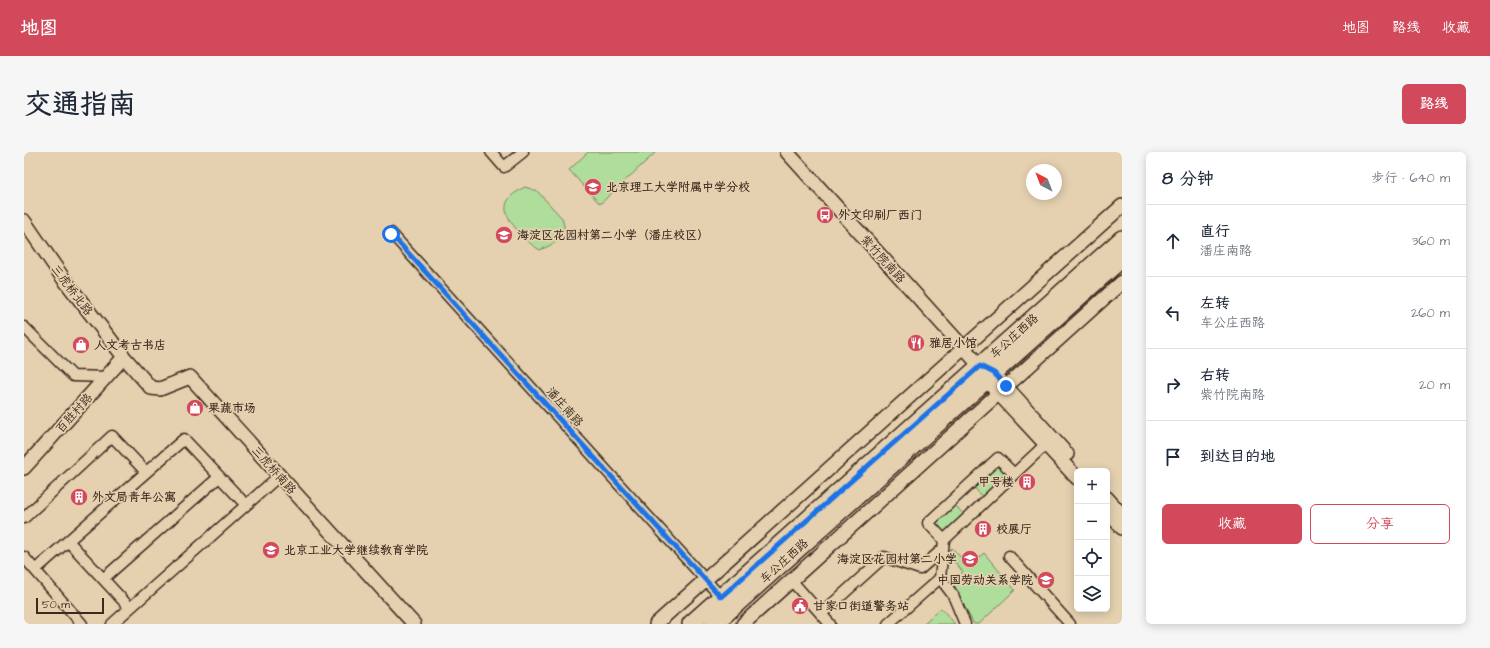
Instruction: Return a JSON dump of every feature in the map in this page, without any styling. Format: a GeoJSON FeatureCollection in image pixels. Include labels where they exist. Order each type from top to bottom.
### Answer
{"type":"FeatureCollection","features":[{"type":"Feature","properties":{"kind":"main road","name":"车公庄西路"},"geometry":{"type":"LineString","coordinates":[[714,624],[987,373],[1122,239]]}},
{"type":"Feature","properties":{"kind":"main road","name":"车公庄西路"},"geometry":{"type":"LineString","coordinates":[[691,624],[1122,258]]}},
{"type":"Feature","properties":{"kind":"street"},"geometry":{"type":"LineString","coordinates":[[490,152],[504,166],[523,152]]}},
{"type":"Feature","properties":{"kind":"street","name":"紫竹院南路"},"geometry":{"type":"LineString","coordinates":[[787,152],[987,373],[1046,444],[1074,475]]}},
{"type":"Feature","properties":{"kind":"street"},"geometry":{"type":"LineString","coordinates":[[656,624],[704,579],[1122,206]]}},
{"type":"Feature","properties":{"kind":"street","name":"三虎桥北路"},"geometry":{"type":"LineString","coordinates":[[24,221],[63,278],[124,357]]}},
{"type":"Feature","properties":{"kind":"street","name":"潘庄南路"},"geometry":{"type":"LineString","coordinates":[[391,234],[721,597]]}},
{"type":"Feature","properties":{"kind":"street"},"geometry":{"type":"LineString","coordinates":[[743,624],[1002,390],[1121,286]]}},
{"type":"Feature","properties":{"kind":"street"},"geometry":{"type":"LineString","coordinates":[[24,327],[74,376],[107,377]]}},
{"type":"Feature","properties":{"kind":"street","name":"百胜村路"},"geometry":{"type":"LineString","coordinates":[[24,468],[124,357]]}},
{"type":"Feature","properties":{"kind":"street","name":"三虎桥南路"},"geometry":{"type":"LineString","coordinates":[[124,357],[151,388],[160,389],[190,377],[414,624]]}},
{"type":"Feature","properties":{"kind":"street","name":"紫竹院南路"},"geometry":{"type":"LineString","coordinates":[[1002,390],[1079,468]]}},
{"type":"Feature","properties":{"kind":"street"},"geometry":{"type":"LineString","coordinates":[[24,518],[112,436],[146,472]]}},
{"type":"Feature","properties":{"kind":"street"},"geometry":{"type":"LineString","coordinates":[[35,570],[184,440],[246,505]]}},
{"type":"Feature","properties":{"kind":"street"},"geometry":{"type":"LineString","coordinates":[[821,614],[884,557],[920,569],[943,544],[1046,444]]}},
{"type":"Feature","properties":{"kind":"street"},"geometry":{"type":"LineString","coordinates":[[965,624],[953,595],[940,578],[943,544],[928,523],[998,458],[1014,474]]}},
{"type":"Feature","properties":{"kind":"street"},"geometry":{"type":"LineString","coordinates":[[112,624],[280,476]]}},
{"type":"Feature","properties":{"kind":"street"},"geometry":{"type":"LineString","coordinates":[[103,579],[219,477]]}},
{"type":"Feature","properties":{"kind":"street"},"geometry":{"type":"LineString","coordinates":[[1110,501],[1122,515]]}},
{"type":"Feature","properties":{"kind":"street"},"geometry":{"type":"LineString","coordinates":[[1110,514],[1122,528]]}},
{"type":"Feature","properties":{"kind":"street"},"geometry":{"type":"LineString","coordinates":[[68,541],[130,608]]}},
{"type":"Feature","properties":{"kind":"street"},"geometry":{"type":"LineString","coordinates":[[1009,556],[1070,624]]}},
{"type":"Feature","properties":{"kind":"street"},"geometry":{"type":"LineString","coordinates":[[24,557],[82,624]]}},
{"type":"Feature","properties":{"kind":"street"},"geometry":{"type":"LineString","coordinates":[[888,624],[940,578]]}},
{"type":"Feature","properties":{"kind":"street"},"geometry":{"type":"LineString","coordinates":[[791,580],[829,624]]}},
{"type":"Feature","properties":{"kind":"green space"},"geometry":{"type":"Polygon","coordinates":[[[588,152],[656,152],[600,204],[569,170],[588,152]]]}},
{"type":"Feature","properties":{"kind":"green space"},"geometry":{"type":"Polygon","coordinates":[[[525,187],[537,191],[562,218],[565,230],[555,242],[540,250],[531,244],[513,225],[507,213],[507,202],[517,192],[525,187]]]}},
{"type":"Feature","properties":{"kind":"green space"},"geometry":{"type":"Polygon","coordinates":[[[997,461],[1010,475],[984,499],[972,485],[997,461]]]}},
{"type":"Feature","properties":{"kind":"green space"},"geometry":{"type":"Polygon","coordinates":[[[953,503],[965,516],[944,536],[931,523],[953,503]]]}},
{"type":"Feature","properties":{"kind":"green space"},"geometry":{"type":"Polygon","coordinates":[[[952,548],[969,566],[984,553],[1015,590],[979,624],[974,624],[956,592],[954,580],[963,572],[947,553],[952,548]]]}},
{"type":"Feature","properties":{"kind":"green space"},"geometry":{"type":"Polygon","coordinates":[[[941,608],[955,624],[923,624],[941,608]]]}},
{"type":"Feature","properties":{"kind":"place","name":"北京理工大学附属中学分校"},"geometry":{"type":"Point","coordinates":[593,187]}},
{"type":"Feature","properties":{"kind":"place","name":"外文印刷厂西门"},"geometry":{"type":"Point","coordinates":[825,215]}},
{"type":"Feature","properties":{"kind":"place","name":"海淀区花园村第二小学（潘庄校区）"},"geometry":{"type":"Point","coordinates":[504,235]}},
{"type":"Feature","properties":{"kind":"place","name":"雅居小馆"},"geometry":{"type":"Point","coordinates":[916,343]}},
{"type":"Feature","properties":{"kind":"place","name":"人文考古书店"},"geometry":{"type":"Point","coordinates":[81,345]}},
{"type":"Feature","properties":{"kind":"place","name":"果蔬市场"},"geometry":{"type":"Point","coordinates":[195,408]}},
{"type":"Feature","properties":{"kind":"place","name":"甲号楼"},"geometry":{"type":"Point","coordinates":[1027,482]}},
{"type":"Feature","properties":{"kind":"place","name":"外文局青年公寓"},"geometry":{"type":"Point","coordinates":[79,497]}},
{"type":"Feature","properties":{"kind":"place","name":"校展厅"},"geometry":{"type":"Point","coordinates":[983,529]}},
{"type":"Feature","properties":{"kind":"place","name":"北京工业大学继续教育学院"},"geometry":{"type":"Point","coordinates":[271,550]}},
{"type":"Feature","properties":{"kind":"place","name":"海淀区花园村第二小学"},"geometry":{"type":"Point","coordinates":[970,559]}},
{"type":"Feature","properties":{"kind":"place","name":"中国劳动关系学院"},"geometry":{"type":"Point","coordinates":[1046,580]}},
{"type":"Feature","properties":{"kind":"place","name":"甘家口街道警务站"},"geometry":{"type":"Point","coordinates":[800,606]}},
{"type":"Feature","properties":{"kind":"route"},"geometry":{"type":"LineString","coordinates":[[391,234],[721,597],[980,366],[994,373],[1006,386]]}}]}
